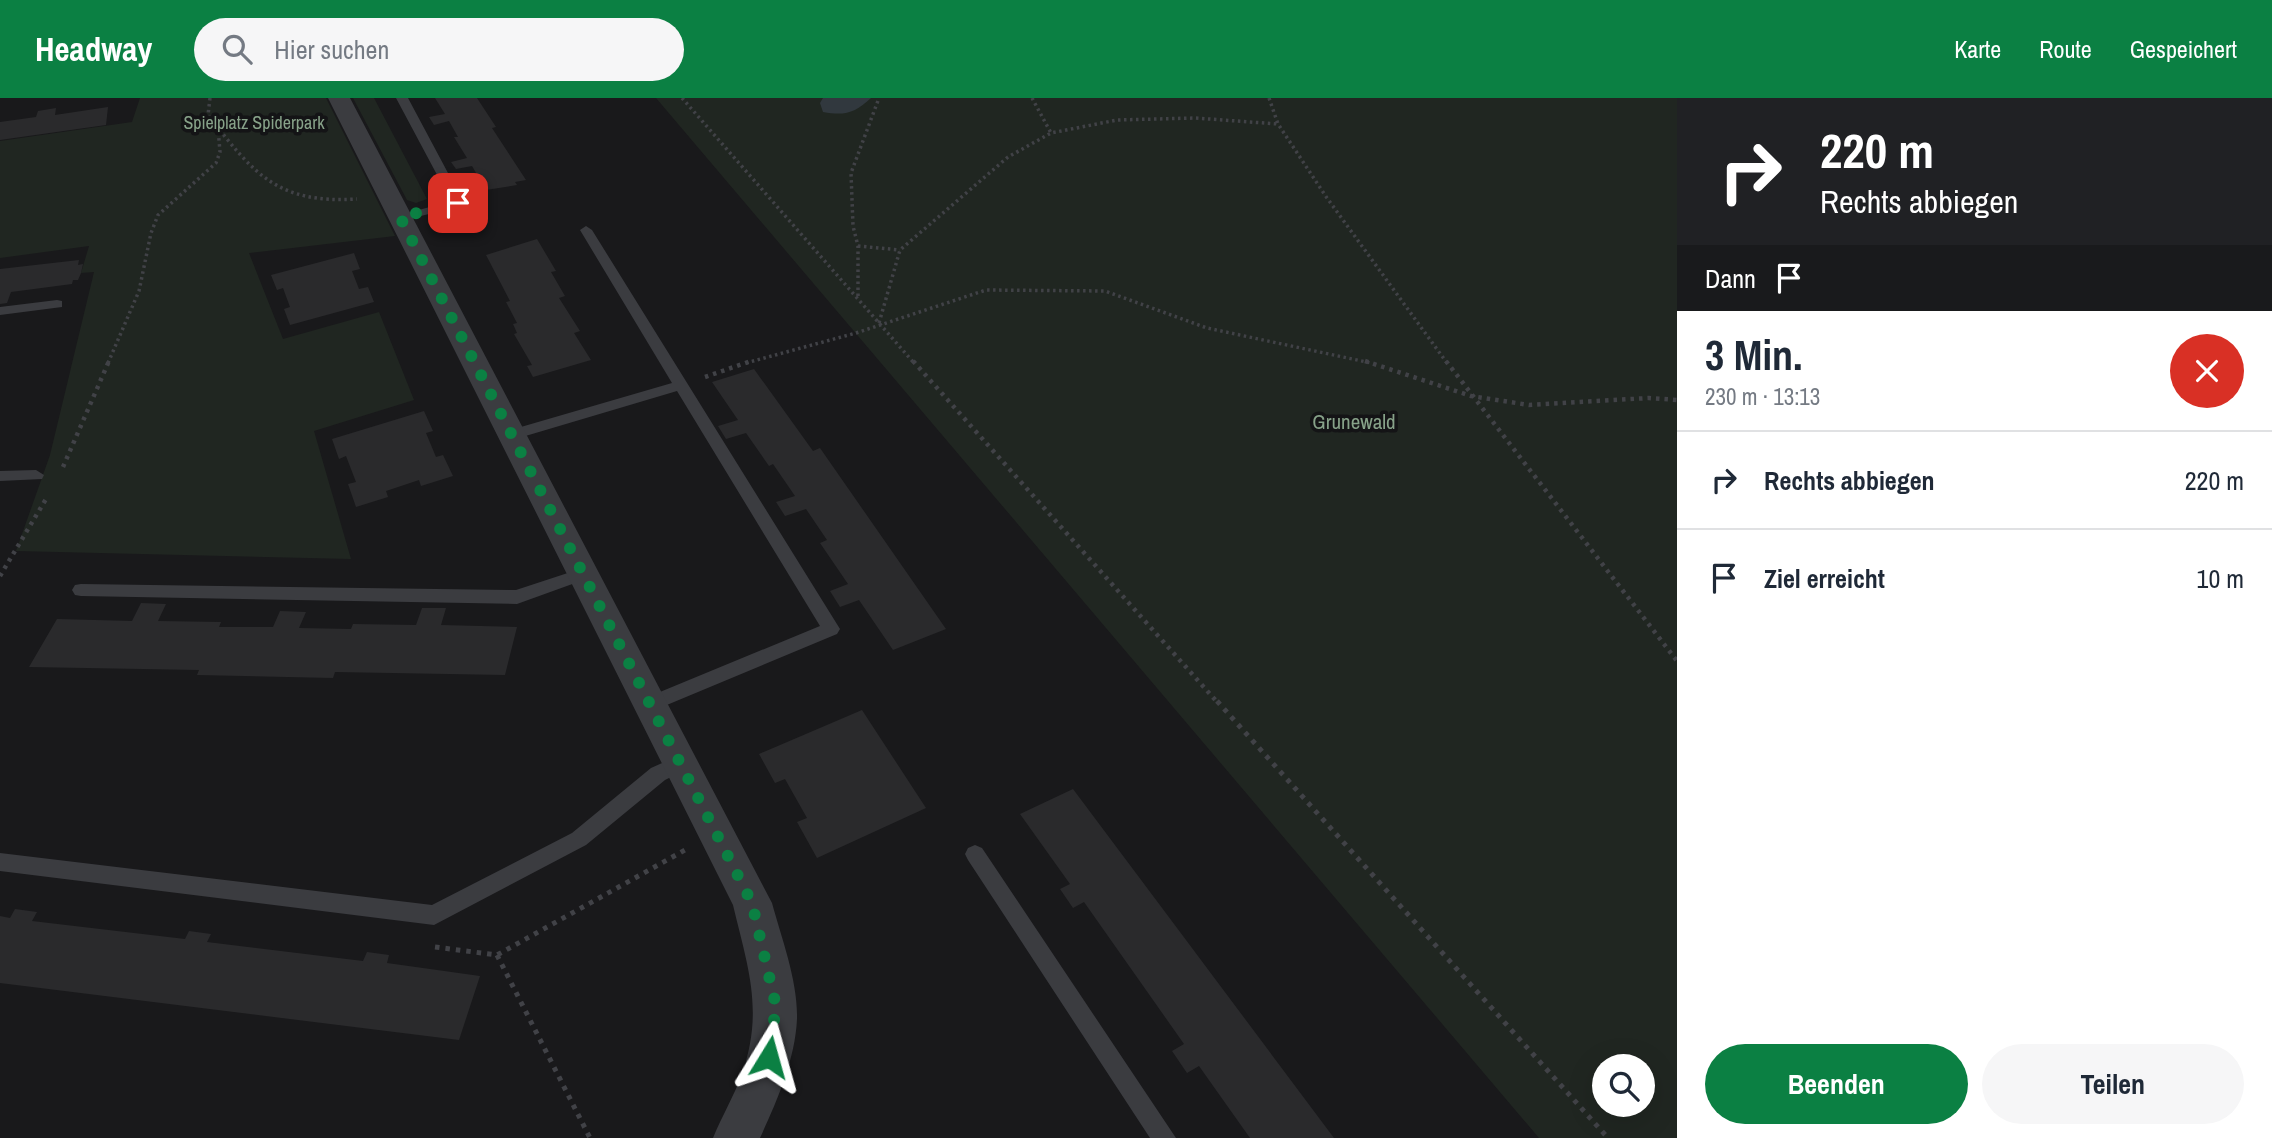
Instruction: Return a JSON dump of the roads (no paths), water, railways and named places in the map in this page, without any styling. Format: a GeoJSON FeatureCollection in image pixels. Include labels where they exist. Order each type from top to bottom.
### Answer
{"type":"FeatureCollection","features":[{"type":"Feature","properties":{"kind":"street"},"geometry":{"type":"LineString","coordinates":[[339,98],[752,903],[776,1006],[769,1057],[752,1111],[736,1138]]}},
{"type":"Feature","properties":{"kind":"lane"},"geometry":{"type":"LineString","coordinates":[[400,217],[458,203],[402,98]]}},
{"type":"Feature","properties":{"kind":"lane"},"geometry":{"type":"LineString","coordinates":[[586,230],[831,629],[650,704]]}},
{"type":"Feature","properties":{"kind":"lane"},"geometry":{"type":"LineString","coordinates":[[0,311],[57,304]]}},
{"type":"Feature","properties":{"kind":"lane"},"geometry":{"type":"LineString","coordinates":[[512,435],[681,385]]}},
{"type":"Feature","properties":{"kind":"lane"},"geometry":{"type":"LineString","coordinates":[[0,476],[36,475]]}},
{"type":"Feature","properties":{"kind":"lane"},"geometry":{"type":"LineString","coordinates":[[80,590],[517,597],[583,574]]}},
{"type":"Feature","properties":{"kind":"lane"},"geometry":{"type":"LineString","coordinates":[[0,862],[433,915],[579,839],[658,774],[680,763]]}},
{"type":"Feature","properties":{"kind":"lane"},"geometry":{"type":"LineString","coordinates":[[975,854],[1164,1138]]}},
{"type":"Feature","properties":{"kind":"park label","name":"Spielplatz Spiderpark"},"geometry":{"type":"Point","coordinates":[254,123]}},
{"type":"Feature","properties":{"kind":"park label","name":"Grunewald"},"geometry":{"type":"Point","coordinates":[1354,422]}}]}
